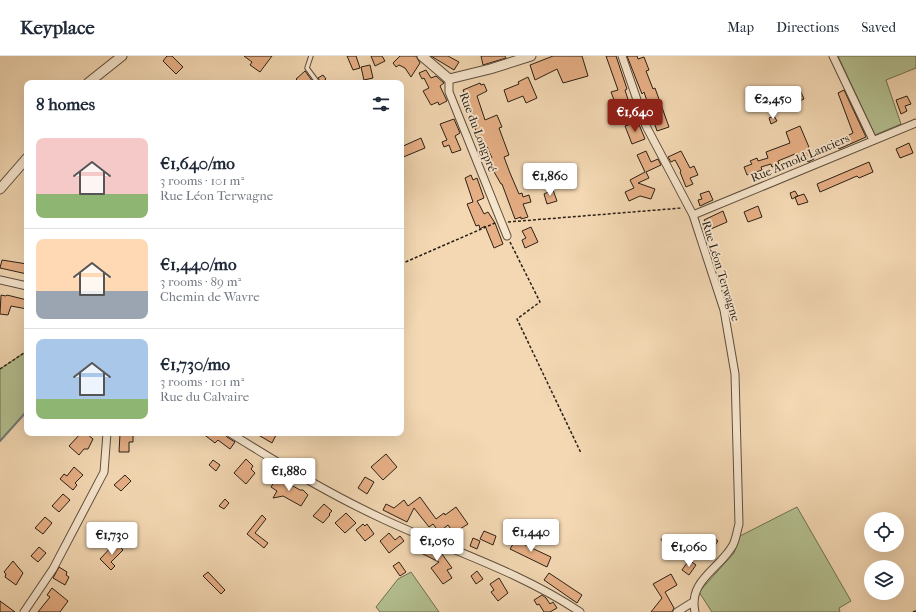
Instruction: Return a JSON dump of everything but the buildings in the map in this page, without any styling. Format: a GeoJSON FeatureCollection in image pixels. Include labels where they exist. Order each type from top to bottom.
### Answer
{"type":"FeatureCollection","features":[{"type":"Feature","properties":{"kind":"street"},"geometry":{"type":"LineString","coordinates":[[92,80],[122,56]]}},
{"type":"Feature","properties":{"kind":"street"},"geometry":{"type":"LineString","coordinates":[[422,56],[449,79]]}},
{"type":"Feature","properties":{"kind":"street","name":"Rue du Longpré"},"geometry":{"type":"LineString","coordinates":[[507,236],[500,222],[449,92],[449,79],[512,59],[531,56]]}},
{"type":"Feature","properties":{"kind":"street","name":"Rue Léon Terwagne"},"geometry":{"type":"LineString","coordinates":[[622,56],[646,126],[693,215],[724,310],[735,374],[739,524],[732,546],[697,587],[693,602]]}},
{"type":"Feature","properties":{"kind":"street"},"geometry":{"type":"LineString","coordinates":[[833,56],[873,140]]}},
{"type":"Feature","properties":{"kind":"street","name":"Rue Arnold Lanciers"},"geometry":{"type":"LineString","coordinates":[[693,215],[916,123]]}},
{"type":"Feature","properties":{"kind":"street"},"geometry":{"type":"LineString","coordinates":[[0,189],[24,161]]}},
{"type":"Feature","properties":{"kind":"street"},"geometry":{"type":"LineString","coordinates":[[0,280],[24,285]]}},
{"type":"Feature","properties":{"kind":"street"},"geometry":{"type":"LineString","coordinates":[[24,612],[53,569],[104,472],[107,436]]}},
{"type":"Feature","properties":{"kind":"street"},"geometry":{"type":"LineString","coordinates":[[235,436],[314,485],[383,519],[508,572],[552,594],[580,612]]}},
{"type":"Feature","properties":{"kind":"street"},"geometry":{"type":"LineString","coordinates":[[677,612],[693,602],[695,612]]}},
{"type":"Feature","properties":{"kind":"lane"},"geometry":{"type":"LineString","coordinates":[[312,56],[307,68],[316,80]]}},
{"type":"Feature","properties":{"kind":"path"},"geometry":{"type":"LineString","coordinates":[[404,263],[500,222],[688,208]]}},
{"type":"Feature","properties":{"kind":"path"},"geometry":{"type":"LineString","coordinates":[[507,236],[540,302],[517,319],[580,453]]}},
{"type":"Feature","properties":{"kind":"path"},"geometry":{"type":"LineString","coordinates":[[0,369],[24,353]]}},
{"type":"Feature","properties":{"kind":"green space"},"geometry":{"type":"Polygon","coordinates":[[[838,56],[916,56],[916,68],[886,80],[901,124],[875,135],[838,56]]]}},
{"type":"Feature","properties":{"kind":"green space"},"geometry":{"type":"Polygon","coordinates":[[[24,353],[24,414],[0,441],[0,369],[24,353]]]}},
{"type":"Feature","properties":{"kind":"green space"},"geometry":{"type":"Polygon","coordinates":[[[797,507],[851,601],[839,608],[840,612],[712,612],[699,592],[734,553],[740,536],[797,507]]]}},
{"type":"Feature","properties":{"kind":"green space"},"geometry":{"type":"Polygon","coordinates":[[[411,572],[439,612],[380,612],[376,607],[398,579],[411,572]]]}},
{"type":"Feature","properties":{"kind":"waterway"},"geometry":{"type":"LineString","coordinates":[[0,441],[24,414]]}}]}
